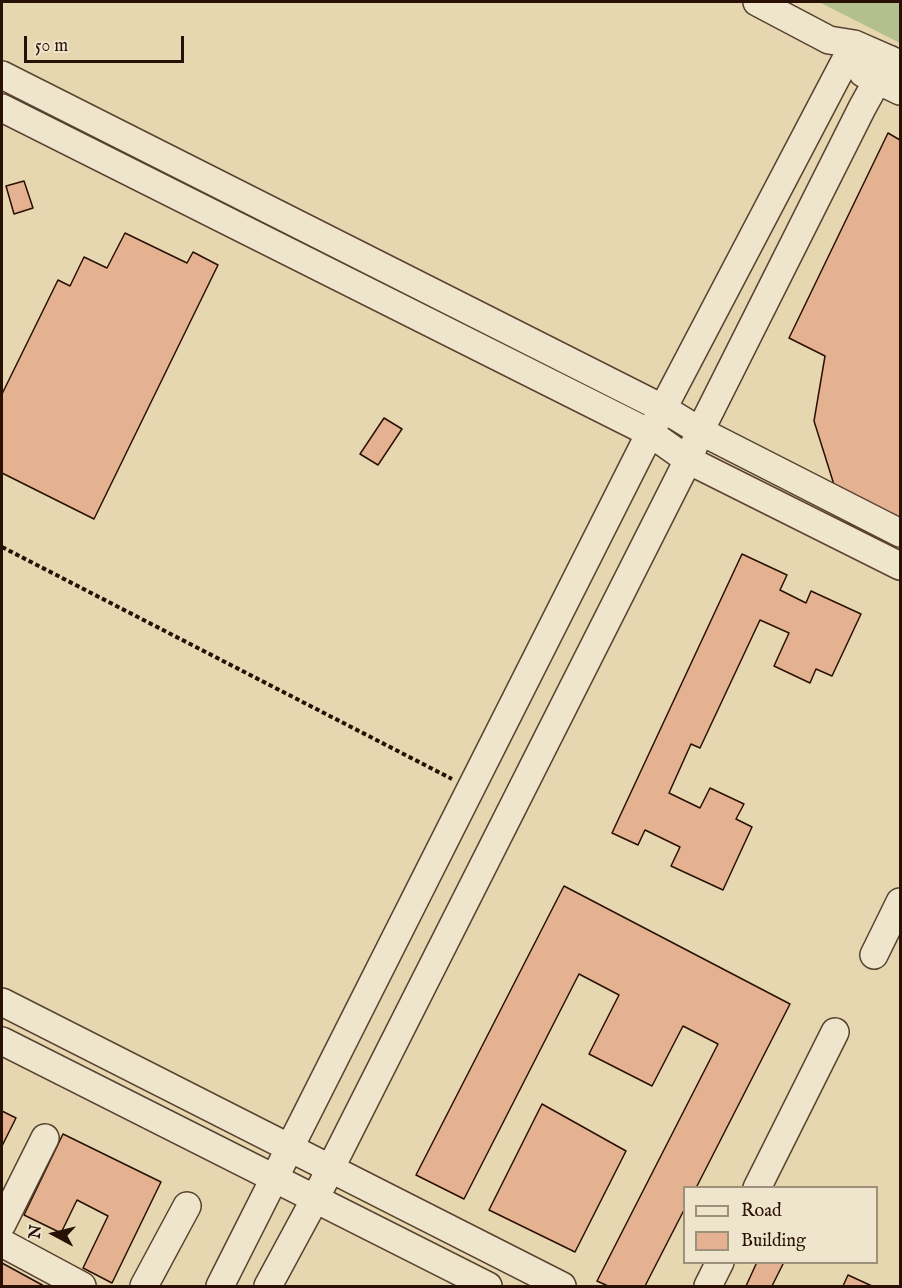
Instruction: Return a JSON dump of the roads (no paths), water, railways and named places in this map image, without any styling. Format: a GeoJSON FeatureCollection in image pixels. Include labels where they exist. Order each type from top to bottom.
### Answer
{"type":"FeatureCollection","features":[{"type":"Feature","properties":{"kind":"street"},"geometry":{"type":"LineString","coordinates":[[268,1287],[315,1199],[688,460],[700,431],[892,74],[757,2]]}},
{"type":"Feature","properties":{"kind":"street"},"geometry":{"type":"LineString","coordinates":[[220,1287],[664,409],[842,49]]}},
{"type":"Feature","properties":{"kind":"street"},"geometry":{"type":"LineString","coordinates":[[2,75],[664,409],[700,431],[900,533]]}},
{"type":"Feature","properties":{"kind":"street"},"geometry":{"type":"LineString","coordinates":[[2,108],[650,433],[688,460],[900,566]]}},
{"type":"Feature","properties":{"kind":"street"},"geometry":{"type":"LineString","coordinates":[[874,955],[900,902]]}},
{"type":"Feature","properties":{"kind":"street"},"geometry":{"type":"LineString","coordinates":[[2,1002],[562,1287]]}},
{"type":"Feature","properties":{"kind":"street"},"geometry":{"type":"LineString","coordinates":[[758,1186],[835,1032]]}},
{"type":"Feature","properties":{"kind":"street"},"geometry":{"type":"LineString","coordinates":[[2,1041],[488,1287]]}},
{"type":"Feature","properties":{"kind":"street"},"geometry":{"type":"LineString","coordinates":[[2,1224],[45,1138]]}},
{"type":"Feature","properties":{"kind":"street"},"geometry":{"type":"LineString","coordinates":[[144,1287],[187,1206]]}},
{"type":"Feature","properties":{"kind":"street"},"geometry":{"type":"LineString","coordinates":[[2,1243],[82,1287]]}},
{"type":"Feature","properties":{"kind":"street"},"geometry":{"type":"LineString","coordinates":[[708,1287],[720,1264]]}}]}
